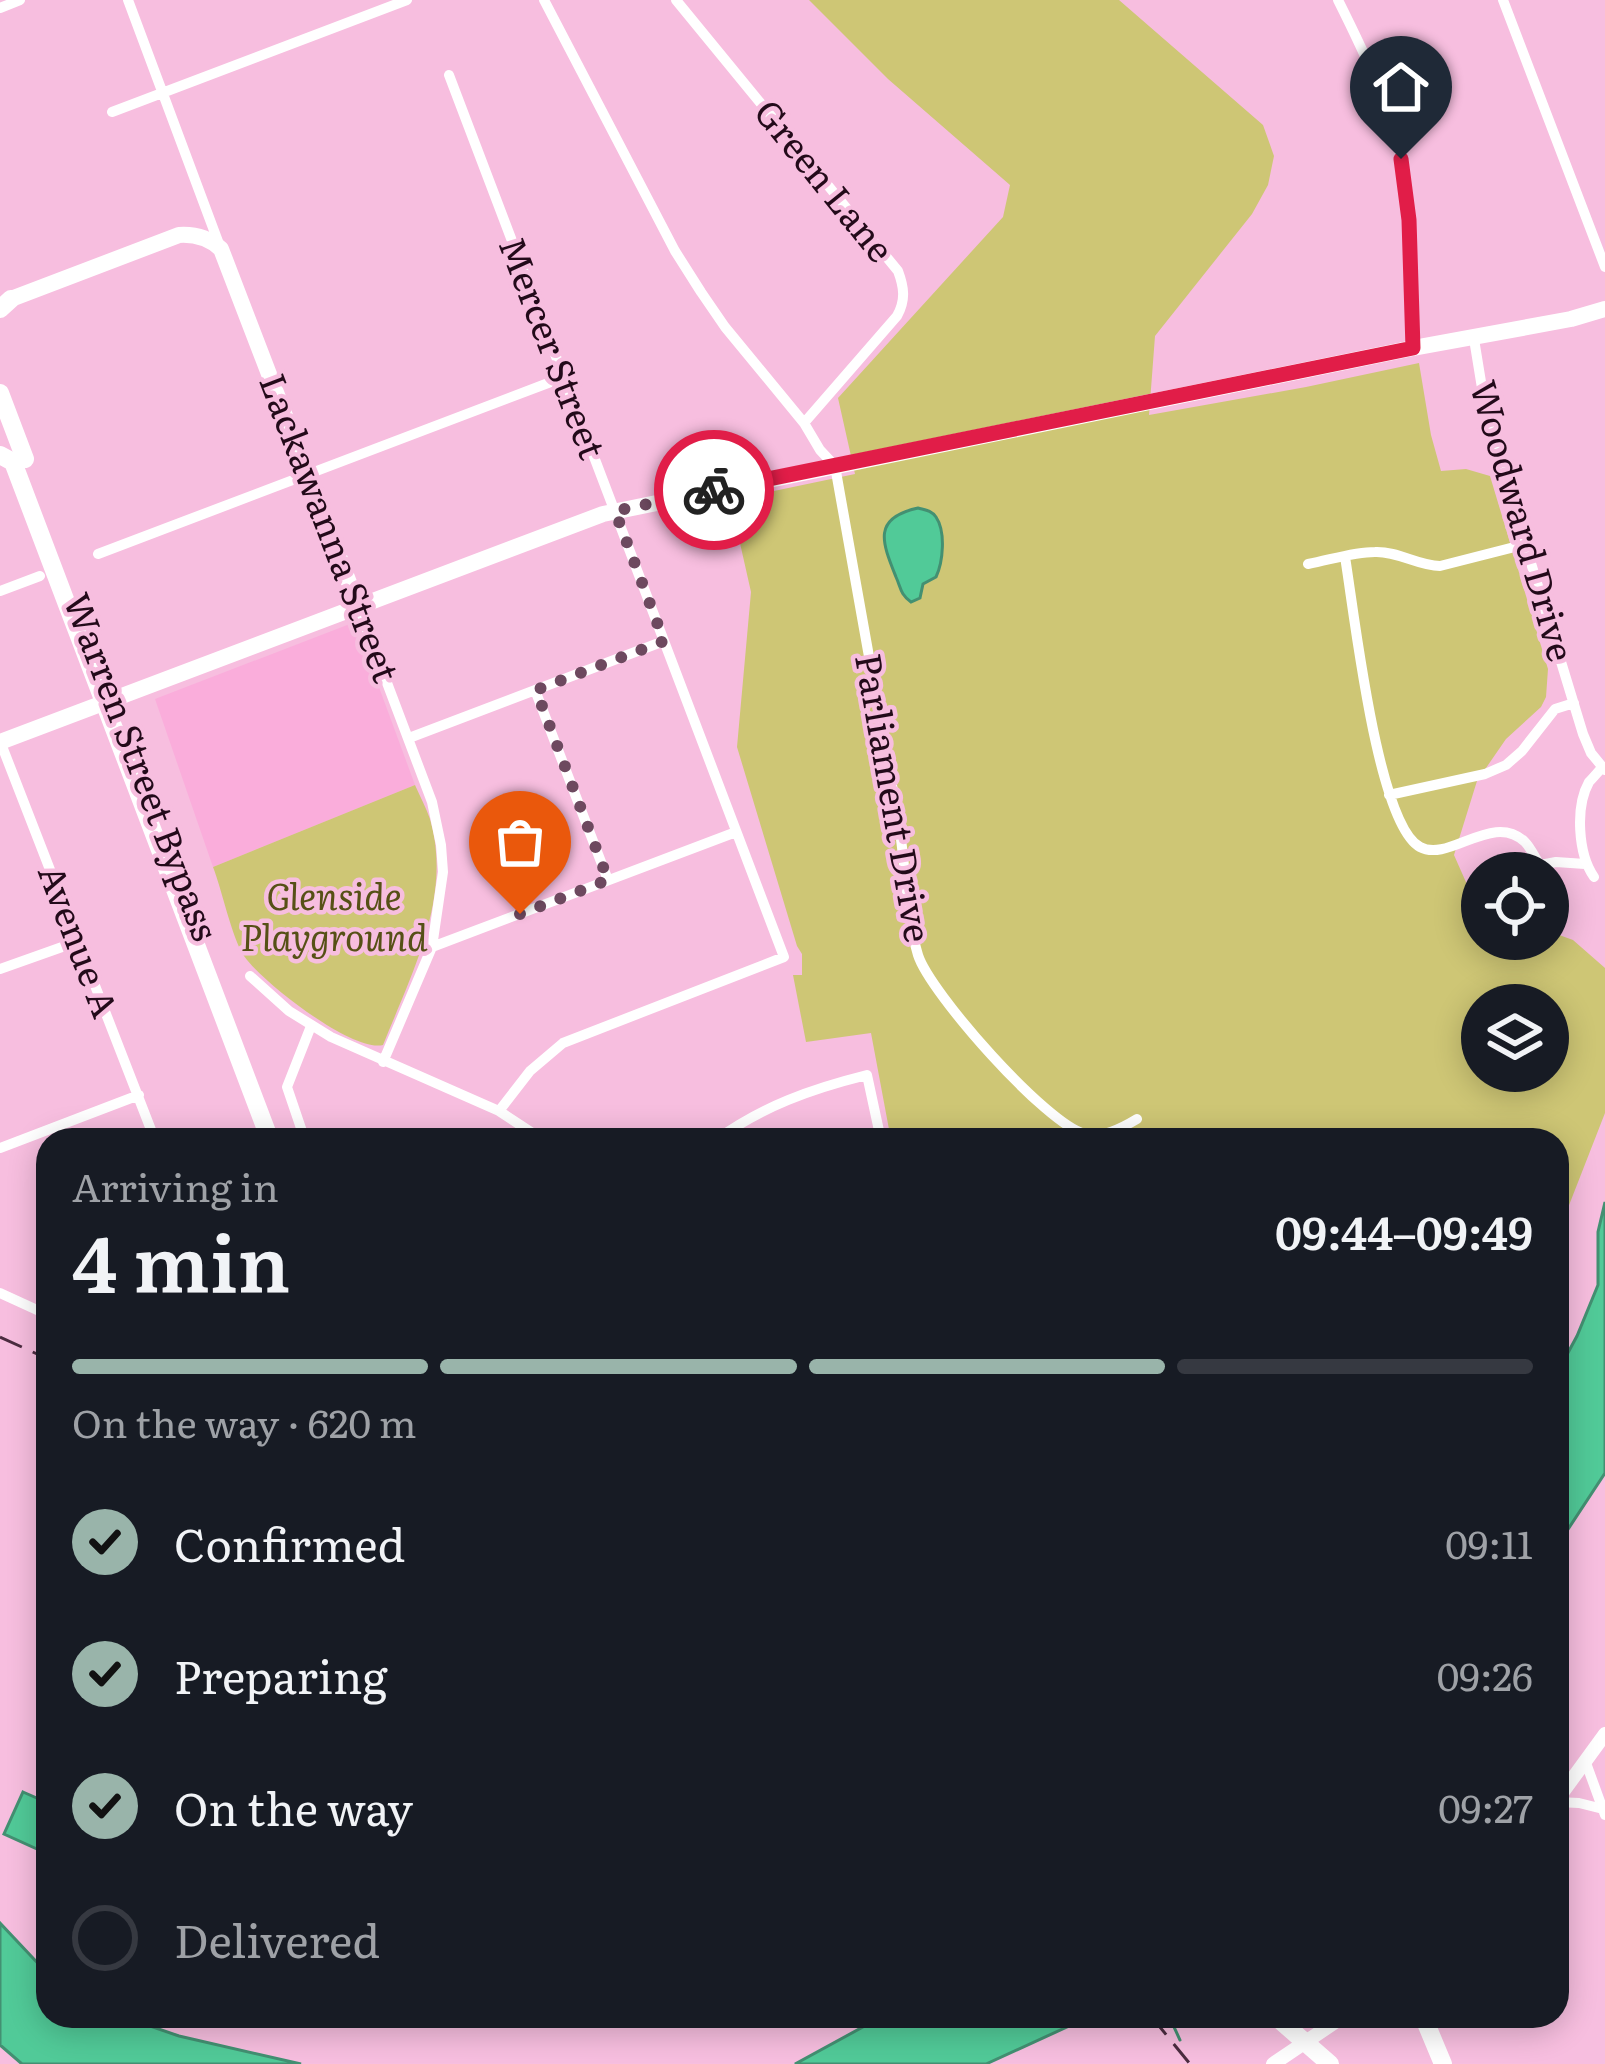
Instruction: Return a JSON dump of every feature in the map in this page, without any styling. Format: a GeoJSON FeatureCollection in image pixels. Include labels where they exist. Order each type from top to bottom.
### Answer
{"type":"FeatureCollection","features":[{"type":"Feature","properties":{"kind":"highway","name":"Warren Street Bypass"},"geometry":{"type":"LineString","coordinates":[[0,393],[13,459],[265,1128]]}},
{"type":"Feature","properties":{"kind":"highway","name":"Warren Street Bypass"},"geometry":{"type":"LineString","coordinates":[[0,427],[278,1128]]}},
{"type":"Feature","properties":{"kind":"highway"},"geometry":{"type":"LineString","coordinates":[[1273,2028],[1319,2062]]}},
{"type":"Feature","properties":{"kind":"highway"},"geometry":{"type":"LineString","coordinates":[[1286,2028],[1319,2062]]}},
{"type":"Feature","properties":{"kind":"highway"},"geometry":{"type":"LineString","coordinates":[[1432,2028],[1447,2064]]}},
{"type":"Feature","properties":{"kind":"main road"},"geometry":{"type":"LineString","coordinates":[[4,303],[179,235],[198,236],[220,248]]}},
{"type":"Feature","properties":{"kind":"main road","name":"Lackawanna Street"},"geometry":{"type":"LineString","coordinates":[[220,248],[358,606]]}},
{"type":"Feature","properties":{"kind":"main road"},"geometry":{"type":"LineString","coordinates":[[0,742],[615,511],[1605,309]]}},
{"type":"Feature","properties":{"kind":"street"},"geometry":{"type":"LineString","coordinates":[[0,8],[20,0]]}},
{"type":"Feature","properties":{"kind":"street","name":"Lackawanna Street"},"geometry":{"type":"LineString","coordinates":[[128,0],[220,248]]}},
{"type":"Feature","properties":{"kind":"street"},"geometry":{"type":"LineString","coordinates":[[112,112],[407,0]]}},
{"type":"Feature","properties":{"kind":"street","name":"Parliament Drive"},"geometry":{"type":"LineString","coordinates":[[544,0],[675,250],[725,327],[836,466],[901,833],[914,936],[925,974],[1036,1099],[1074,1128]]}},
{"type":"Feature","properties":{"kind":"street","name":"Green Lane"},"geometry":{"type":"LineString","coordinates":[[676,0],[903,282],[897,316],[804,423]]}},
{"type":"Feature","properties":{"kind":"street"},"geometry":{"type":"LineString","coordinates":[[1338,0],[1388,112],[1401,159],[1409,220],[1413,348]]}},
{"type":"Feature","properties":{"kind":"street"},"geometry":{"type":"LineString","coordinates":[[1502,0],[1605,267]]}},
{"type":"Feature","properties":{"kind":"street","name":"Mercer Street"},"geometry":{"type":"LineString","coordinates":[[449,75],[784,957],[563,1043],[530,1071],[499,1111]]}},
{"type":"Feature","properties":{"kind":"street","name":"Woodward Drive"},"geometry":{"type":"LineString","coordinates":[[1474,339],[1506,481],[1591,753],[1604,769],[1589,782],[1585,794],[1580,831],[1585,864]]}},
{"type":"Feature","properties":{"kind":"street"},"geometry":{"type":"LineString","coordinates":[[98,554],[564,377]]}},
{"type":"Feature","properties":{"kind":"street"},"geometry":{"type":"LineString","coordinates":[[1308,564],[1375,552],[1440,566],[1526,544]]}},
{"type":"Feature","properties":{"kind":"street"},"geometry":{"type":"LineString","coordinates":[[1345,556],[1366,691],[1389,795],[1407,835],[1431,851],[1487,833],[1514,835],[1540,866],[1585,864],[1594,877]]}},
{"type":"Feature","properties":{"kind":"street"},"geometry":{"type":"LineString","coordinates":[[0,591],[40,576]]}},
{"type":"Feature","properties":{"kind":"street","name":"Lackawanna Street"},"geometry":{"type":"LineString","coordinates":[[358,606],[432,802],[441,845],[441,899],[432,947],[382,1061]]}},
{"type":"Feature","properties":{"kind":"street"},"geometry":{"type":"LineString","coordinates":[[409,738],[664,641]]}},
{"type":"Feature","properties":{"kind":"street"},"geometry":{"type":"LineString","coordinates":[[536,690],[608,880]]}},
{"type":"Feature","properties":{"kind":"street"},"geometry":{"type":"LineString","coordinates":[[1389,795],[1506,765],[1555,709],[1574,703]]}},
{"type":"Feature","properties":{"kind":"street","name":"Avenue A"},"geometry":{"type":"LineString","coordinates":[[0,742],[151,1128]]}},
{"type":"Feature","properties":{"kind":"street"},"geometry":{"type":"LineString","coordinates":[[432,947],[736,832]]}},
{"type":"Feature","properties":{"kind":"street"},"geometry":{"type":"LineString","coordinates":[[0,969],[79,941]]}},
{"type":"Feature","properties":{"kind":"street"},"geometry":{"type":"LineString","coordinates":[[250,976],[311,1026],[499,1111],[525,1128]]}},
{"type":"Feature","properties":{"kind":"street"},"geometry":{"type":"LineString","coordinates":[[301,1128],[287,1087],[311,1026]]}},
{"type":"Feature","properties":{"kind":"street"},"geometry":{"type":"LineString","coordinates":[[733,1128],[778,1102],[867,1075],[878,1128]]}},
{"type":"Feature","properties":{"kind":"street"},"geometry":{"type":"LineString","coordinates":[[52,1128],[139,1095]]}},
{"type":"Feature","properties":{"kind":"street","name":"Parliament Drive"},"geometry":{"type":"LineString","coordinates":[[1123,1128],[1137,1119]]}},
{"type":"Feature","properties":{"kind":"street"},"geometry":{"type":"LineString","coordinates":[[0,1148],[36,1134]]}},
{"type":"Feature","properties":{"kind":"street"},"geometry":{"type":"LineString","coordinates":[[0,1293],[36,1310]]}},
{"type":"Feature","properties":{"kind":"street"},"geometry":{"type":"LineString","coordinates":[[1569,1785],[1605,1734]]}},
{"type":"Feature","properties":{"kind":"street"},"geometry":{"type":"LineString","coordinates":[[1586,1763],[1604,1812]]}},
{"type":"Feature","properties":{"kind":"street"},"geometry":{"type":"LineString","coordinates":[[1569,1802],[1604,1812]]}},
{"type":"Feature","properties":{"kind":"street"},"geometry":{"type":"LineString","coordinates":[[1274,2064],[1326,2028]]}},
{"type":"Feature","properties":{"kind":"shaded area"},"geometry":{"type":"Polygon","coordinates":[[[918,508],[936,517],[942,547],[936,577],[923,584],[920,598],[911,602],[891,564],[885,533],[893,518],[918,508]]]}},
{"type":"Feature","properties":{"kind":"shaded area"},"geometry":{"type":"Polygon","coordinates":[[[355,622],[415,785],[213,867],[155,699],[355,622]]]}},
{"type":"Feature","properties":{"kind":"shaded area"},"geometry":{"type":"Polygon","coordinates":[[[1605,1202],[1605,1473],[1569,1528],[1569,1351],[1598,1285],[1598,1232],[1605,1202]]]}},
{"type":"Feature","properties":{"kind":"shaded area"},"geometry":{"type":"Polygon","coordinates":[[[23,1792],[36,1798],[36,1849],[4,1834],[23,1792]]]}},
{"type":"Feature","properties":{"kind":"shaded area"},"geometry":{"type":"Polygon","coordinates":[[[0,1923],[36,1961],[36,2028],[156,2028],[301,2064],[22,2064],[0,2045],[0,1923]]]}},
{"type":"Feature","properties":{"kind":"shaded area"},"geometry":{"type":"Polygon","coordinates":[[[861,2028],[1065,2028],[986,2064],[795,2064],[861,2028]]]}},
{"type":"Feature","properties":{"kind":"green space"},"geometry":{"type":"Polygon","coordinates":[[[809,0],[1119,0],[1263,125],[1274,156],[1268,185],[1252,214],[1155,336],[1149,415],[1419,363],[1441,471],[1466,469],[1490,476],[1548,669],[1541,707],[1506,739],[1477,781],[1454,855],[1461,871],[1461,960],[1569,960],[1569,939],[1605,968],[1605,1113],[1569,1205],[1569,1128],[889,1128],[871,1033],[806,1042],[793,975],[802,975],[802,954],[737,747],[751,592],[733,512],[740,498],[855,474],[838,398],[1003,217],[1010,185],[888,79],[809,0]]]}},
{"type":"Feature","properties":{"kind":"green space","name":"Glenside Playground"},"geometry":{"type":"Polygon","coordinates":[[[415,785],[436,848],[433,906],[383,1045],[369,1045],[309,1013],[254,968],[235,938],[213,867],[415,785]]]}},
{"type":"Feature","properties":{"kind":"waterway"},"geometry":{"type":"LineString","coordinates":[[1174,2028],[1180,2040]]}},
{"type":"Feature","properties":{"kind":"railway"},"geometry":{"type":"LineString","coordinates":[[0,1337],[36,1354]]}},
{"type":"Feature","properties":{"kind":"railway"},"geometry":{"type":"LineString","coordinates":[[1161,2028],[1190,2064]]}},
{"type":"Feature","properties":{"kind":"way so far"},"geometry":{"type":"LineString","coordinates":[[520,914],[608,880],[536,690],[664,641],[615,511],[714,490]]}},
{"type":"Feature","properties":{"kind":"route"},"geometry":{"type":"LineString","coordinates":[[714,490],[1413,348],[1409,220],[1401,159]]}}]}
